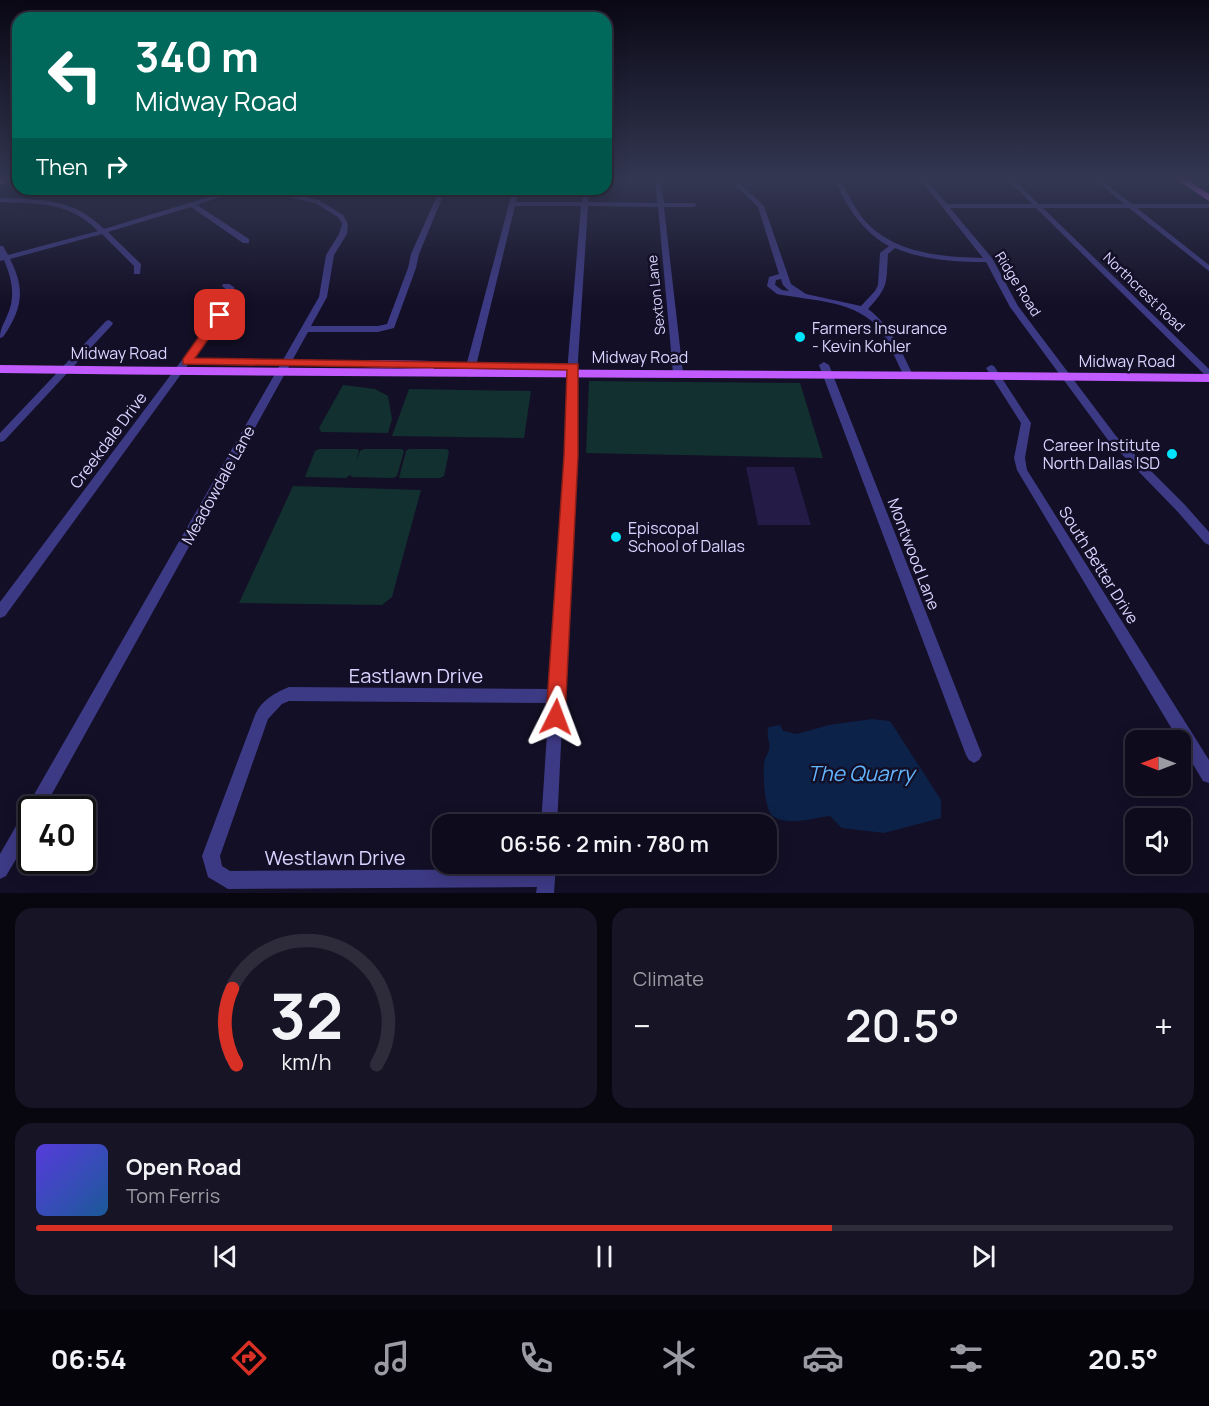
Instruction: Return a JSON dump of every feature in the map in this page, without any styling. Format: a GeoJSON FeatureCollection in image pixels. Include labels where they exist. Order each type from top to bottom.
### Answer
{"type":"FeatureCollection","features":[{"type":"Feature","properties":{"kind":"main road","name":"Midway Road"},"geometry":{"type":"LineString","coordinates":[[0,361],[69,365],[470,370],[769,369],[1063,373],[1208,372]]}},
{"type":"Feature","properties":{"kind":"main road","name":"Midway Road"},"geometry":{"type":"LineString","coordinates":[[0,369],[69,365]]}},
{"type":"Feature","properties":{"kind":"street"},"geometry":{"type":"LineString","coordinates":[[90,221],[138,266],[137,272]]}},
{"type":"Feature","properties":{"kind":"street"},"geometry":{"type":"LineString","coordinates":[[2,258],[138,221]]}},
{"type":"Feature","properties":{"kind":"street"},"geometry":{"type":"LineString","coordinates":[[216,221],[246,241]]}},
{"type":"Feature","properties":{"kind":"street","name":"Meadowdale Lane"},"geometry":{"type":"LineString","coordinates":[[42,796],[323,297],[330,255],[343,234],[343,221]]}},
{"type":"Feature","properties":{"kind":"street"},"geometry":{"type":"LineString","coordinates":[[306,329],[378,329],[391,326],[415,254],[429,221]]}},
{"type":"Feature","properties":{"kind":"street"},"geometry":{"type":"LineString","coordinates":[[470,370],[508,221]]}},
{"type":"Feature","properties":{"kind":"street"},"geometry":{"type":"LineString","coordinates":[[550,814],[584,221]]}},
{"type":"Feature","properties":{"kind":"street","name":"Sexton Lane"},"geometry":{"type":"LineString","coordinates":[[662,221],[678,369]]}},
{"type":"Feature","properties":{"kind":"street"},"geometry":{"type":"LineString","coordinates":[[766,221],[787,285],[798,295]]}},
{"type":"Feature","properties":{"kind":"street"},"geometry":{"type":"LineString","coordinates":[[861,221],[875,234],[894,245],[939,257],[989,260]]}},
{"type":"Feature","properties":{"kind":"street","name":"Ridge Road"},"geometry":{"type":"LineString","coordinates":[[958,221],[989,260],[1010,302],[1112,438],[1182,508],[1209,540]]}},
{"type":"Feature","properties":{"kind":"street","name":"Northcrest Road"},"geometry":{"type":"LineString","coordinates":[[1052,221],[1208,372]]}},
{"type":"Feature","properties":{"kind":"street"},"geometry":{"type":"LineString","coordinates":[[1149,221],[1209,269]]}},
{"type":"Feature","properties":{"kind":"street"},"geometry":{"type":"LineString","coordinates":[[863,309],[879,292],[883,278],[884,253],[894,245]]}},
{"type":"Feature","properties":{"kind":"street"},"geometry":{"type":"LineString","coordinates":[[0,248],[2,258],[18,291],[16,309],[0,335]]}},
{"type":"Feature","properties":{"kind":"street"},"geometry":{"type":"LineString","coordinates":[[784,275],[772,279],[771,286],[780,292],[850,304],[863,309],[882,326],[906,371]]}},
{"type":"Feature","properties":{"kind":"street","name":"Creekdale Drive"},"geometry":{"type":"LineString","coordinates":[[0,612],[231,300],[231,289],[226,286]]}},
{"type":"Feature","properties":{"kind":"street"},"geometry":{"type":"LineString","coordinates":[[0,439],[109,322]]}},
{"type":"Feature","properties":{"kind":"street","name":"Montwood Lane"},"geometry":{"type":"LineString","coordinates":[[826,370],[974,755]]}},
{"type":"Feature","properties":{"kind":"street","name":"South Better Drive"},"geometry":{"type":"LineString","coordinates":[[994,372],[1026,423],[1026,431],[1018,455],[1022,470],[1209,775]]}},
{"type":"Feature","properties":{"kind":"street","name":"Eastlawn Drive"},"geometry":{"type":"LineString","coordinates":[[211,856],[262,715],[277,699],[289,694],[557,696]]}},
{"type":"Feature","properties":{"kind":"street"},"geometry":{"type":"LineString","coordinates":[[0,870],[18,839]]}},
{"type":"Feature","properties":{"kind":"street","name":"Westlawn Drive"},"geometry":{"type":"LineString","coordinates":[[211,856],[214,871],[228,880],[546,878]]}},
{"type":"Feature","properties":{"kind":"green space"},"geometry":{"type":"Polygon","coordinates":[[[589,381],[800,383],[823,458],[586,453],[589,381]]]}},
{"type":"Feature","properties":{"kind":"green space"},"geometry":{"type":"Polygon","coordinates":[[[343,385],[375,389],[388,396],[392,419],[388,433],[321,432],[319,428],[343,385]]]}},
{"type":"Feature","properties":{"kind":"green space"},"geometry":{"type":"Polygon","coordinates":[[[409,389],[531,391],[524,438],[392,436],[409,389]]]}},
{"type":"Feature","properties":{"kind":"green space"},"geometry":{"type":"Polygon","coordinates":[[[319,449],[357,449],[359,451],[356,462],[360,451],[364,449],[402,449],[404,451],[397,476],[393,478],[352,477],[350,475],[346,478],[305,477],[315,451],[319,449]]]}},
{"type":"Feature","properties":{"kind":"green space"},"geometry":{"type":"Polygon","coordinates":[[[409,449],[447,449],[449,452],[444,476],[440,478],[399,478],[406,451],[409,449]]]}},
{"type":"Feature","properties":{"kind":"green space"},"geometry":{"type":"Polygon","coordinates":[[[293,486],[421,490],[392,597],[382,605],[239,603],[293,486]]]}},
{"type":"Feature","properties":{"kind":"water","name":"The Quarry"},"geometry":{"type":"Polygon","coordinates":[[[872,719],[890,721],[941,800],[941,818],[884,833],[842,828],[830,816],[794,821],[777,818],[777,814],[772,814],[768,807],[764,780],[764,764],[769,750],[769,727],[780,725],[783,731],[797,734],[829,725],[872,719]]]}},
{"type":"Feature","properties":{"kind":"building"},"geometry":{"type":"Polygon","coordinates":[[[746,467],[794,467],[811,525],[758,525],[746,467]]]}},
{"type":"Feature","properties":{"kind":"place","name":"Farmers Insurance - Kevin Kohler"},"geometry":{"type":"Point","coordinates":[800,337]}},
{"type":"Feature","properties":{"kind":"place","name":"Career Institute North Dallas ISD"},"geometry":{"type":"Point","coordinates":[1172,454]}},
{"type":"Feature","properties":{"kind":"place","name":"Episcopal School of Dallas"},"geometry":{"type":"Point","coordinates":[616,537]}},
{"type":"Feature","properties":{"kind":"route"},"geometry":{"type":"LineString","coordinates":[[220,315],[187,362],[573,366],[571,456],[556,717]]}}]}
